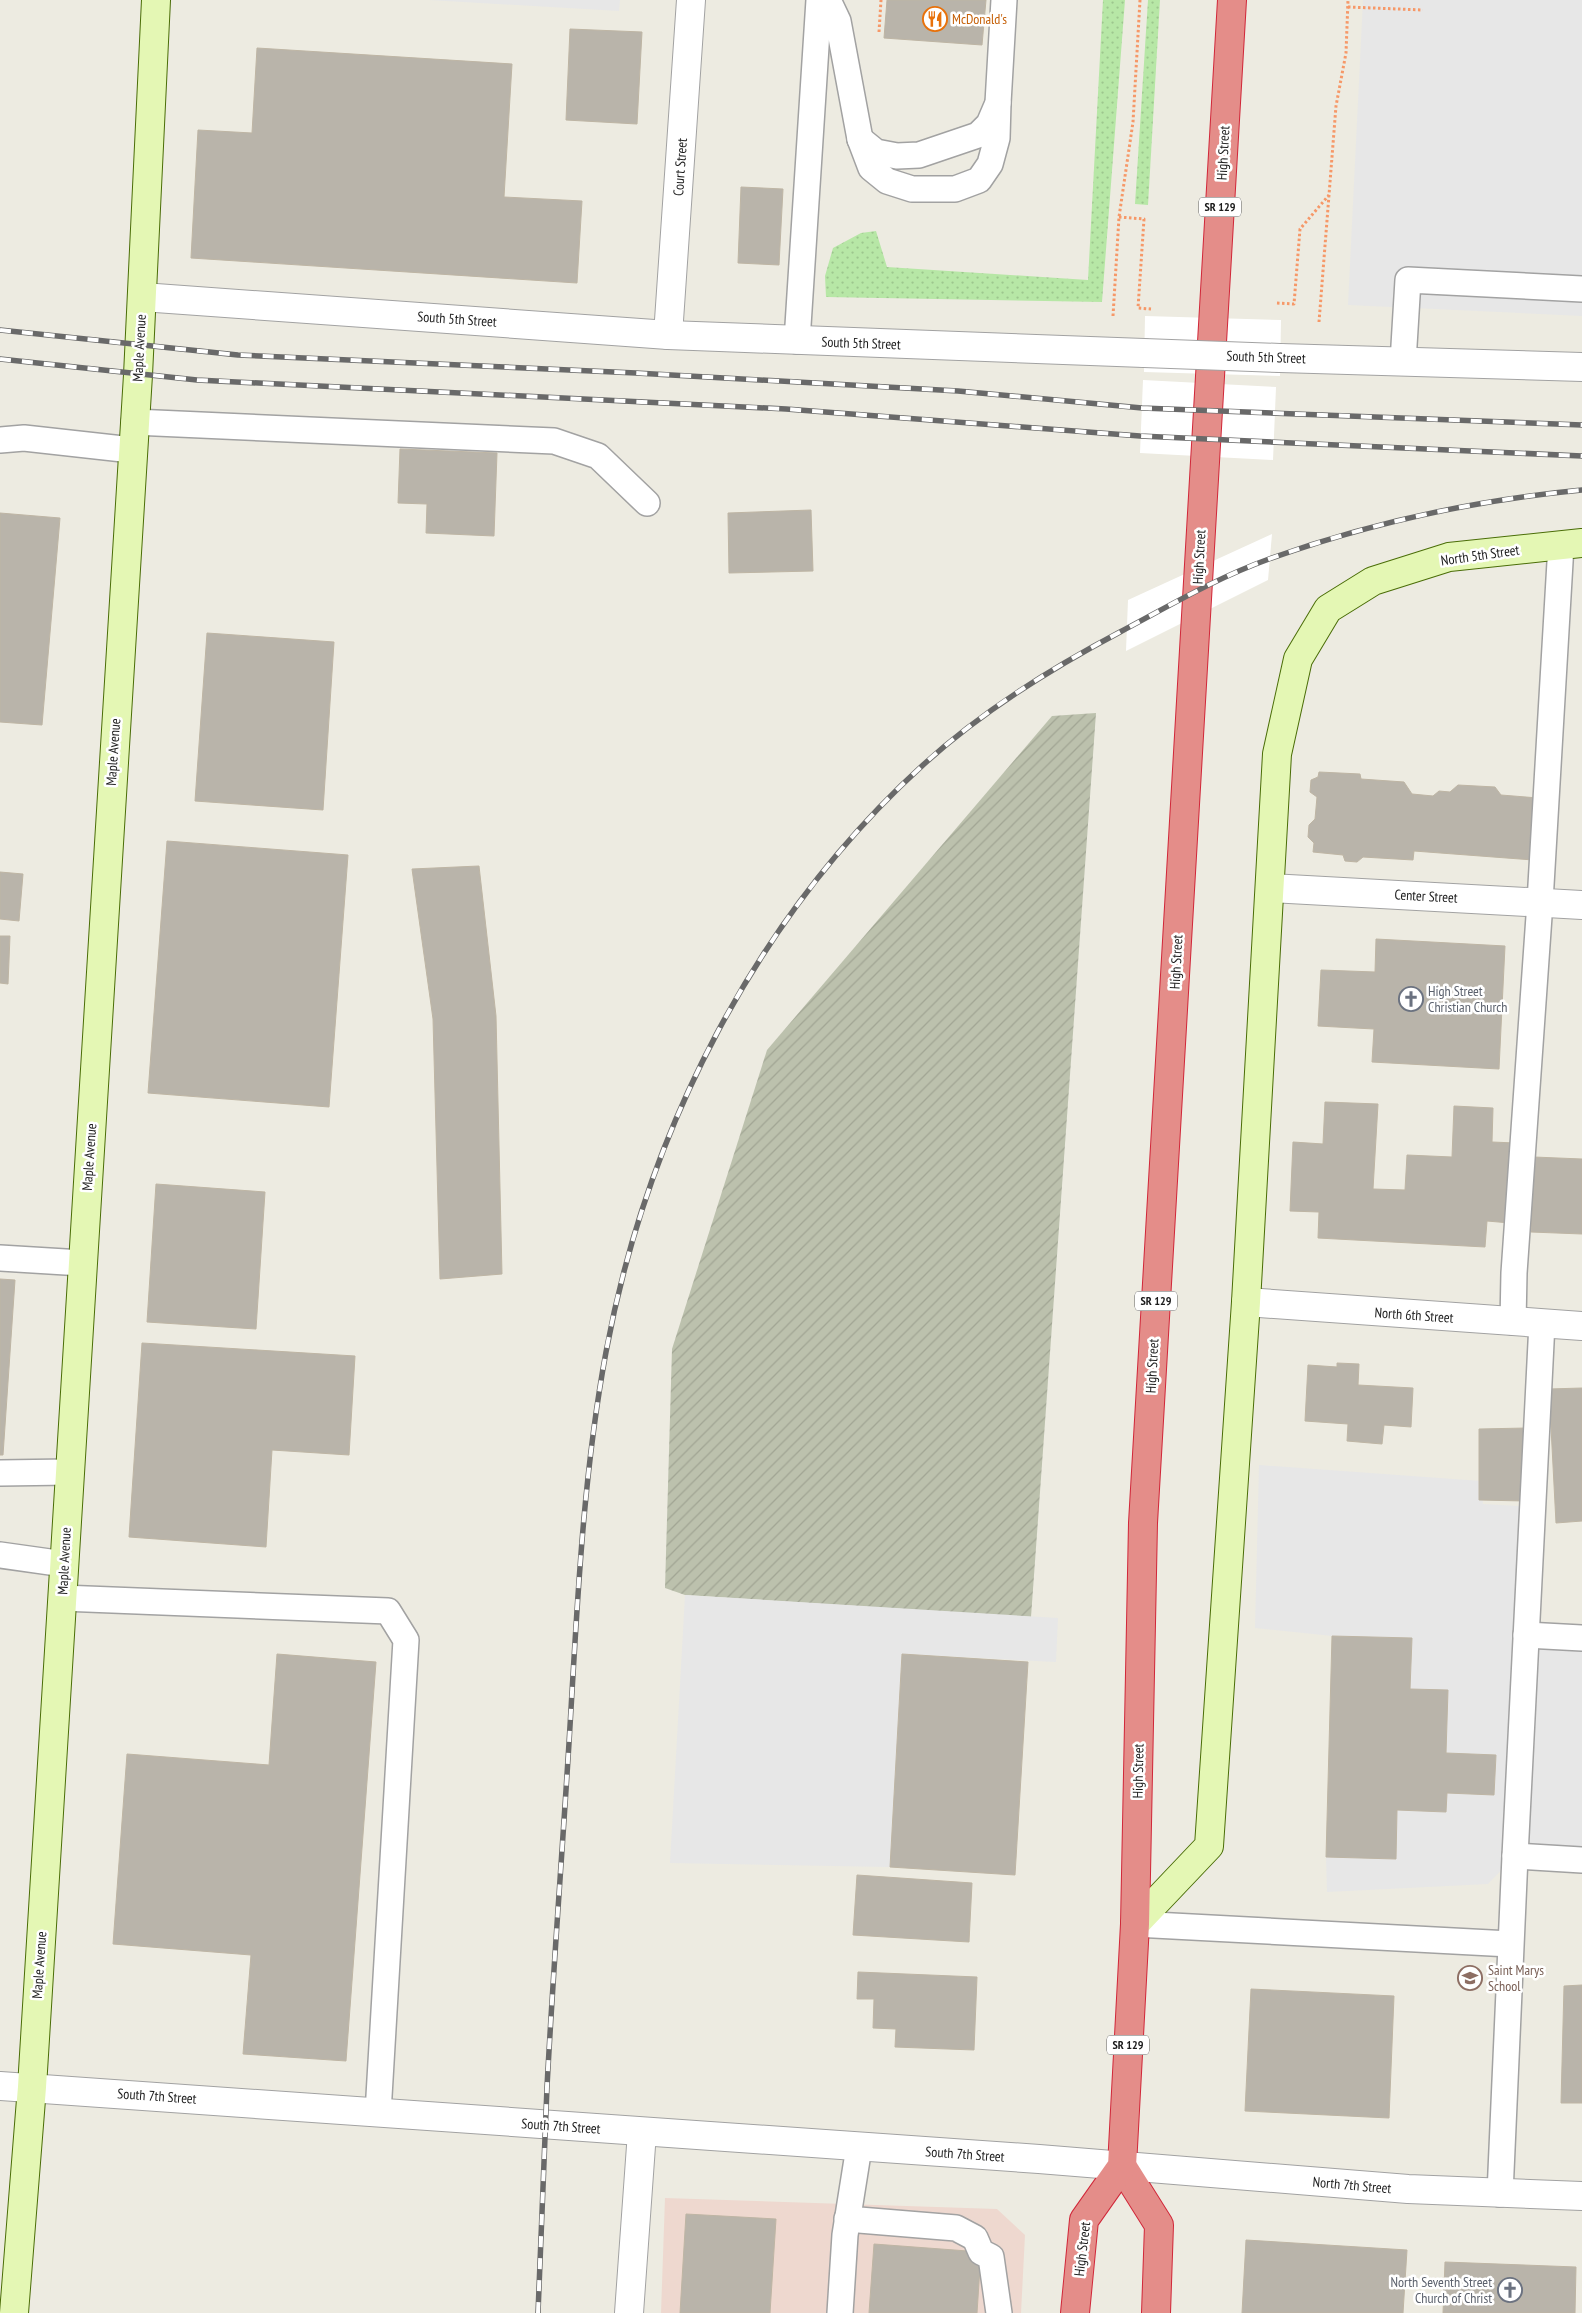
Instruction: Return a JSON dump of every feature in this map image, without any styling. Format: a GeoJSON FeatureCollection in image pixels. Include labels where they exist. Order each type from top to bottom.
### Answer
{"type":"FeatureCollection","features":[{"type":"Feature","properties":{"kind":"highway","name":"High Street"},"geometry":{"type":"LineString","coordinates":[[1075,2313],[1084,2220],[1122,2166],[1135,1924],[1144,1513],[1232,0]]}},
{"type":"Feature","properties":{"kind":"highway"},"geometry":{"type":"LineString","coordinates":[[1122,2166],[1159,2225],[1156,2313]]}},
{"type":"Feature","properties":{"kind":"street","name":"Maple Avenue"},"geometry":{"type":"LineString","coordinates":[[14,2313],[32,2086],[142,297],[156,0]]}},
{"type":"Feature","properties":{"kind":"street","name":"Court Street"},"geometry":{"type":"LineString","coordinates":[[668,335],[691,0]]}},
{"type":"Feature","properties":{"kind":"street","name":"South 5th Street"},"geometry":{"type":"LineString","coordinates":[[142,297],[668,335],[1280,358],[1582,367]]}},
{"type":"Feature","properties":{"kind":"street","name":"North 5th Street"},"geometry":{"type":"LineString","coordinates":[[1270,888],[1277,754],[1298,659],[1328,609],[1374,581],[1449,557],[1572,544]]}},
{"type":"Feature","properties":{"kind":"street"},"geometry":{"type":"LineString","coordinates":[[1135,1924],[1209,1846],[1246,1302],[1270,888]]}},
{"type":"Feature","properties":{"kind":"street","name":"Center Street"},"geometry":{"type":"LineString","coordinates":[[1270,888],[1582,905]]}},
{"type":"Feature","properties":{"kind":"street","name":"North 6th Street"},"geometry":{"type":"LineString","coordinates":[[1246,1302],[1582,1326]]}},
{"type":"Feature","properties":{"kind":"street","name":"South 7th Street"},"geometry":{"type":"LineString","coordinates":[[0,2086],[32,2086],[378,2113],[1122,2166]]}},
{"type":"Feature","properties":{"kind":"street"},"geometry":{"type":"LineString","coordinates":[[629,2313],[642,2132]]}},
{"type":"Feature","properties":{"kind":"street","name":"North 7th Street"},"geometry":{"type":"LineString","coordinates":[[1122,2166],[1408,2189],[1582,2196]]}},
{"type":"Feature","properties":{"kind":"lane"},"geometry":{"type":"LineString","coordinates":[[797,341],[819,0]]}},
{"type":"Feature","properties":{"kind":"lane"},"geometry":{"type":"LineString","coordinates":[[828,0],[838,21],[860,139],[871,168],[887,181],[912,190],[955,190],[979,180],[990,164],[997,138],[1004,0]]}},
{"type":"Feature","properties":{"kind":"lane"},"geometry":{"type":"LineString","coordinates":[[860,139],[876,152],[897,156],[919,155],[978,136],[989,124],[998,103]]}},
{"type":"Feature","properties":{"kind":"lane"},"geometry":{"type":"LineString","coordinates":[[1404,362],[1408,280],[1582,289]]}},
{"type":"Feature","properties":{"kind":"lane"},"geometry":{"type":"LineString","coordinates":[[134,422],[554,441],[598,456],[647,504]]}},
{"type":"Feature","properties":{"kind":"lane"},"geometry":{"type":"LineString","coordinates":[[0,440],[24,438],[132,450]]}},
{"type":"Feature","properties":{"kind":"lane"},"geometry":{"type":"LineString","coordinates":[[1513,1322],[1540,902],[1572,544]]}},
{"type":"Feature","properties":{"kind":"lane"},"geometry":{"type":"LineString","coordinates":[[0,1258],[82,1263]]}},
{"type":"Feature","properties":{"kind":"lane"},"geometry":{"type":"LineString","coordinates":[[1500,2194],[1510,1944],[1542,1323]]}},
{"type":"Feature","properties":{"kind":"lane"},"geometry":{"type":"LineString","coordinates":[[0,1473],[69,1472]]}},
{"type":"Feature","properties":{"kind":"lane"},"geometry":{"type":"LineString","coordinates":[[0,1555],[64,1564]]}},
{"type":"Feature","properties":{"kind":"lane"},"geometry":{"type":"LineString","coordinates":[[62,1598],[388,1611],[406,1640],[378,2113]]}},
{"type":"Feature","properties":{"kind":"lane"},"geometry":{"type":"LineString","coordinates":[[1526,1635],[1582,1638]]}},
{"type":"Feature","properties":{"kind":"lane"},"geometry":{"type":"LineString","coordinates":[[1515,1856],[1582,1860]]}},
{"type":"Feature","properties":{"kind":"lane"},"geometry":{"type":"LineString","coordinates":[[1135,1924],[1510,1944]]}},
{"type":"Feature","properties":{"kind":"lane"},"geometry":{"type":"LineString","coordinates":[[840,2313],[848,2218],[859,2147]]}},
{"type":"Feature","properties":{"kind":"lane"},"geometry":{"type":"LineString","coordinates":[[848,2218],[956,2228],[975,2238],[981,2252],[991,2257],[999,2313]]}},
{"type":"Feature","properties":{"kind":"path"},"geometry":{"type":"LineString","coordinates":[[1113,321],[1119,217],[1132,122],[1140,0]]}},
{"type":"Feature","properties":{"kind":"path"},"geometry":{"type":"LineString","coordinates":[[1319,328],[1336,106],[1346,53],[1348,0]]}},
{"type":"Feature","properties":{"kind":"path"},"geometry":{"type":"LineString","coordinates":[[1348,7],[1423,10]]}},
{"type":"Feature","properties":{"kind":"path"},"geometry":{"type":"LineString","coordinates":[[1277,303],[1294,304],[1300,229],[1329,195]]}},
{"type":"Feature","properties":{"kind":"path"},"geometry":{"type":"LineString","coordinates":[[1119,217],[1144,218],[1138,308],[1151,309]]}},
{"type":"Feature","properties":{"kind":"shaded area"},"geometry":{"type":"Polygon","coordinates":[[[429,0],[620,0],[619,11],[429,0]]]}},
{"type":"Feature","properties":{"kind":"shaded area"},"geometry":{"type":"Polygon","coordinates":[[[1363,0],[1582,0],[1582,316],[1348,305],[1363,0]]]}},
{"type":"Feature","properties":{"kind":"shaded area"},"geometry":{"type":"Polygon","coordinates":[[[1096,713],[1031,1617],[685,1595],[665,1588],[672,1349],[767,1050],[1052,716],[1096,713]]]}},
{"type":"Feature","properties":{"kind":"shaded area"},"geometry":{"type":"Polygon","coordinates":[[[1259,1465],[1481,1481],[1483,1504],[1533,1507],[1526,1635],[1582,1638],[1582,1860],[1515,1856],[1488,1884],[1327,1892],[1326,1857],[1396,1859],[1397,1810],[1447,1793],[1494,1795],[1496,1755],[1446,1753],[1448,1691],[1410,1689],[1412,1638],[1332,1636],[1255,1628],[1259,1465]]]}},
{"type":"Feature","properties":{"kind":"shaded area"},"geometry":{"type":"Polygon","coordinates":[[[685,1595],[1058,1618],[1056,1662],[902,1654],[890,1867],[670,1863],[685,1595]]]}},
{"type":"Feature","properties":{"kind":"shaded area"},"geometry":{"type":"Polygon","coordinates":[[[665,2198],[997,2209],[1025,2235],[1021,2313],[661,2313],[665,2198]]]}},
{"type":"Feature","properties":{"kind":"green space"},"geometry":{"type":"Polygon","coordinates":[[[1103,0],[1125,0],[1102,302],[826,297],[825,276],[833,248],[861,233],[876,231],[887,267],[1088,280],[1103,0]]]}},
{"type":"Feature","properties":{"kind":"green space"},"geometry":{"type":"Polygon","coordinates":[[[1148,0],[1160,0],[1148,205],[1135,204],[1148,0]]]}},
{"type":"Feature","properties":{"kind":"pier"},"geometry":{"type":"Polygon","coordinates":[[[1145,316],[1281,320],[1280,376],[1144,372],[1145,316]]]}},
{"type":"Feature","properties":{"kind":"pier"},"geometry":{"type":"Polygon","coordinates":[[[1143,380],[1276,387],[1273,460],[1140,453],[1143,380]]]}},
{"type":"Feature","properties":{"kind":"pier"},"geometry":{"type":"Polygon","coordinates":[[[1272,534],[1268,580],[1126,651],[1128,600],[1272,534]]]}},
{"type":"Feature","properties":{"kind":"building","name":"McDonald's"},"geometry":{"type":"Polygon","coordinates":[[[887,0],[986,0],[982,45],[884,38],[887,0]]]}},
{"type":"Feature","properties":{"kind":"building"},"geometry":{"type":"Polygon","coordinates":[[[570,29],[642,32],[637,124],[566,120],[570,29]]]}},
{"type":"Feature","properties":{"kind":"building"},"geometry":{"type":"Polygon","coordinates":[[[257,48],[512,64],[504,197],[582,201],[577,283],[191,258],[198,130],[252,133],[257,48]]]}},
{"type":"Feature","properties":{"kind":"building"},"geometry":{"type":"Polygon","coordinates":[[[741,187],[783,189],[779,265],[738,263],[741,187]]]}},
{"type":"Feature","properties":{"kind":"building"},"geometry":{"type":"Polygon","coordinates":[[[400,449],[497,453],[494,536],[426,533],[427,504],[398,503],[400,449]]]}},
{"type":"Feature","properties":{"kind":"building"},"geometry":{"type":"Polygon","coordinates":[[[811,510],[813,571],[729,573],[728,513],[811,510]]]}},
{"type":"Feature","properties":{"kind":"building"},"geometry":{"type":"Polygon","coordinates":[[[0,513],[60,518],[42,725],[0,722],[0,513]]]}},
{"type":"Feature","properties":{"kind":"building"},"geometry":{"type":"Polygon","coordinates":[[[207,633],[334,642],[323,810],[195,801],[207,633]]]}},
{"type":"Feature","properties":{"kind":"building"},"geometry":{"type":"Polygon","coordinates":[[[1319,772],[1360,774],[1361,779],[1404,782],[1412,794],[1433,796],[1439,791],[1450,792],[1458,785],[1495,787],[1501,795],[1538,798],[1533,860],[1414,851],[1413,860],[1363,857],[1357,862],[1345,861],[1343,855],[1313,852],[1314,843],[1308,837],[1309,825],[1315,819],[1317,797],[1310,792],[1311,780],[1318,777],[1319,772]]]}},
{"type":"Feature","properties":{"kind":"building"},"geometry":{"type":"Polygon","coordinates":[[[167,841],[348,855],[329,1107],[148,1093],[167,841]]]}},
{"type":"Feature","properties":{"kind":"building"},"geometry":{"type":"Polygon","coordinates":[[[479,866],[496,1016],[502,1274],[440,1279],[433,1019],[412,869],[479,866]]]}},
{"type":"Feature","properties":{"kind":"building"},"geometry":{"type":"Polygon","coordinates":[[[0,872],[23,874],[19,921],[0,919],[0,872]]]}},
{"type":"Feature","properties":{"kind":"building"},"geometry":{"type":"Polygon","coordinates":[[[0,936],[10,936],[8,984],[0,983],[0,936]]]}},
{"type":"Feature","properties":{"kind":"building","name":"High Street Christian Church"},"geometry":{"type":"Polygon","coordinates":[[[1376,939],[1505,946],[1499,1069],[1372,1062],[1374,1029],[1318,1026],[1321,970],[1375,972],[1376,939]]]}},
{"type":"Feature","properties":{"kind":"building"},"geometry":{"type":"Polygon","coordinates":[[[1325,1102],[1378,1104],[1373,1189],[1405,1190],[1407,1155],[1452,1157],[1454,1106],[1493,1108],[1492,1142],[1515,1143],[1510,1223],[1487,1221],[1485,1247],[1318,1238],[1319,1212],[1290,1211],[1293,1142],[1323,1144],[1325,1102]]]}},
{"type":"Feature","properties":{"kind":"building"},"geometry":{"type":"Polygon","coordinates":[[[1534,1157],[1582,1159],[1582,1234],[1531,1232],[1534,1157]]]}},
{"type":"Feature","properties":{"kind":"building"},"geometry":{"type":"Polygon","coordinates":[[[156,1184],[265,1192],[256,1329],[147,1322],[156,1184]]]}},
{"type":"Feature","properties":{"kind":"building"},"geometry":{"type":"Polygon","coordinates":[[[0,1279],[15,1280],[3,1455],[0,1455],[0,1279]]]}},
{"type":"Feature","properties":{"kind":"building"},"geometry":{"type":"Polygon","coordinates":[[[142,1343],[355,1356],[349,1455],[272,1450],[266,1547],[129,1537],[142,1343]]]}},
{"type":"Feature","properties":{"kind":"building"},"geometry":{"type":"Polygon","coordinates":[[[1337,1363],[1359,1364],[1358,1385],[1413,1388],[1411,1427],[1384,1425],[1382,1444],[1347,1441],[1348,1424],[1305,1421],[1308,1365],[1337,1367],[1337,1363]]]}},
{"type":"Feature","properties":{"kind":"building"},"geometry":{"type":"Polygon","coordinates":[[[1582,1388],[1582,1521],[1556,1523],[1549,1389],[1582,1388]]]}},
{"type":"Feature","properties":{"kind":"building"},"geometry":{"type":"Polygon","coordinates":[[[1526,1428],[1525,1501],[1479,1500],[1479,1429],[1526,1428]]]}},
{"type":"Feature","properties":{"kind":"building"},"geometry":{"type":"Polygon","coordinates":[[[1332,1636],[1412,1638],[1410,1689],[1448,1690],[1446,1753],[1496,1755],[1494,1795],[1447,1793],[1446,1812],[1397,1810],[1396,1859],[1326,1857],[1332,1636]]]}},
{"type":"Feature","properties":{"kind":"building"},"geometry":{"type":"Polygon","coordinates":[[[277,1654],[376,1662],[346,2061],[243,2054],[251,1955],[113,1944],[127,1754],[269,1765],[277,1654]]]}},
{"type":"Feature","properties":{"kind":"building"},"geometry":{"type":"Polygon","coordinates":[[[902,1654],[1028,1662],[1015,1875],[890,1867],[902,1654]]]}},
{"type":"Feature","properties":{"kind":"building"},"geometry":{"type":"Polygon","coordinates":[[[857,1875],[972,1883],[969,1942],[853,1935],[857,1875]]]}},
{"type":"Feature","properties":{"kind":"building"},"geometry":{"type":"Polygon","coordinates":[[[858,1972],[977,1977],[974,2050],[895,2047],[896,2029],[873,2028],[874,1999],[857,1999],[858,1972]]]}},
{"type":"Feature","properties":{"kind":"building"},"geometry":{"type":"Polygon","coordinates":[[[1582,1985],[1582,2103],[1561,2103],[1564,1986],[1582,1985]]]}},
{"type":"Feature","properties":{"kind":"building"},"geometry":{"type":"Polygon","coordinates":[[[1251,1989],[1394,1996],[1389,2118],[1245,2111],[1251,1989]]]}},
{"type":"Feature","properties":{"kind":"building"},"geometry":{"type":"Polygon","coordinates":[[[686,2214],[776,2219],[770,2313],[680,2313],[686,2214]]]}},
{"type":"Feature","properties":{"kind":"building"},"geometry":{"type":"Polygon","coordinates":[[[1246,2240],[1407,2250],[1403,2313],[1242,2313],[1246,2240]]]}},
{"type":"Feature","properties":{"kind":"building"},"geometry":{"type":"Polygon","coordinates":[[[874,2244],[981,2252],[977,2313],[869,2313],[874,2244]]]}},
{"type":"Feature","properties":{"kind":"building","name":"North Seventh Street Church of Christ"},"geometry":{"type":"Polygon","coordinates":[[[1445,2262],[1576,2267],[1575,2313],[1443,2313],[1445,2262]]]}},
{"type":"Feature","properties":{"kind":"railway"},"geometry":{"type":"LineString","coordinates":[[0,330],[238,355],[636,373],[958,391],[1142,408],[1582,425]]}},
{"type":"Feature","properties":{"kind":"railway"},"geometry":{"type":"LineString","coordinates":[[0,359],[197,380],[786,409],[1140,436],[1582,456]]}},
{"type":"Feature","properties":{"kind":"railway"},"geometry":{"type":"LineString","coordinates":[[538,2313],[549,2044],[578,1596],[591,1449],[606,1352],[625,1270],[649,1188],[680,1109],[717,1033],[760,959],[809,890],[863,825],[923,765],[945,746],[992,709],[1042,676],[1193,593],[1269,559],[1346,534],[1424,515],[1503,500],[1582,490]]}},
{"type":"Feature","properties":{"kind":"place","name":"McDonald's"},"geometry":{"type":"Point","coordinates":[935,19]}},
{"type":"Feature","properties":{"kind":"place","name":"High Street Christian Church"},"geometry":{"type":"Point","coordinates":[1411,999]}},
{"type":"Feature","properties":{"kind":"place","name":"Saint Marys School"},"geometry":{"type":"Point","coordinates":[1470,1978]}},
{"type":"Feature","properties":{"kind":"place","name":"North Seventh Street Church of Christ"},"geometry":{"type":"Point","coordinates":[1510,2290]}}]}
